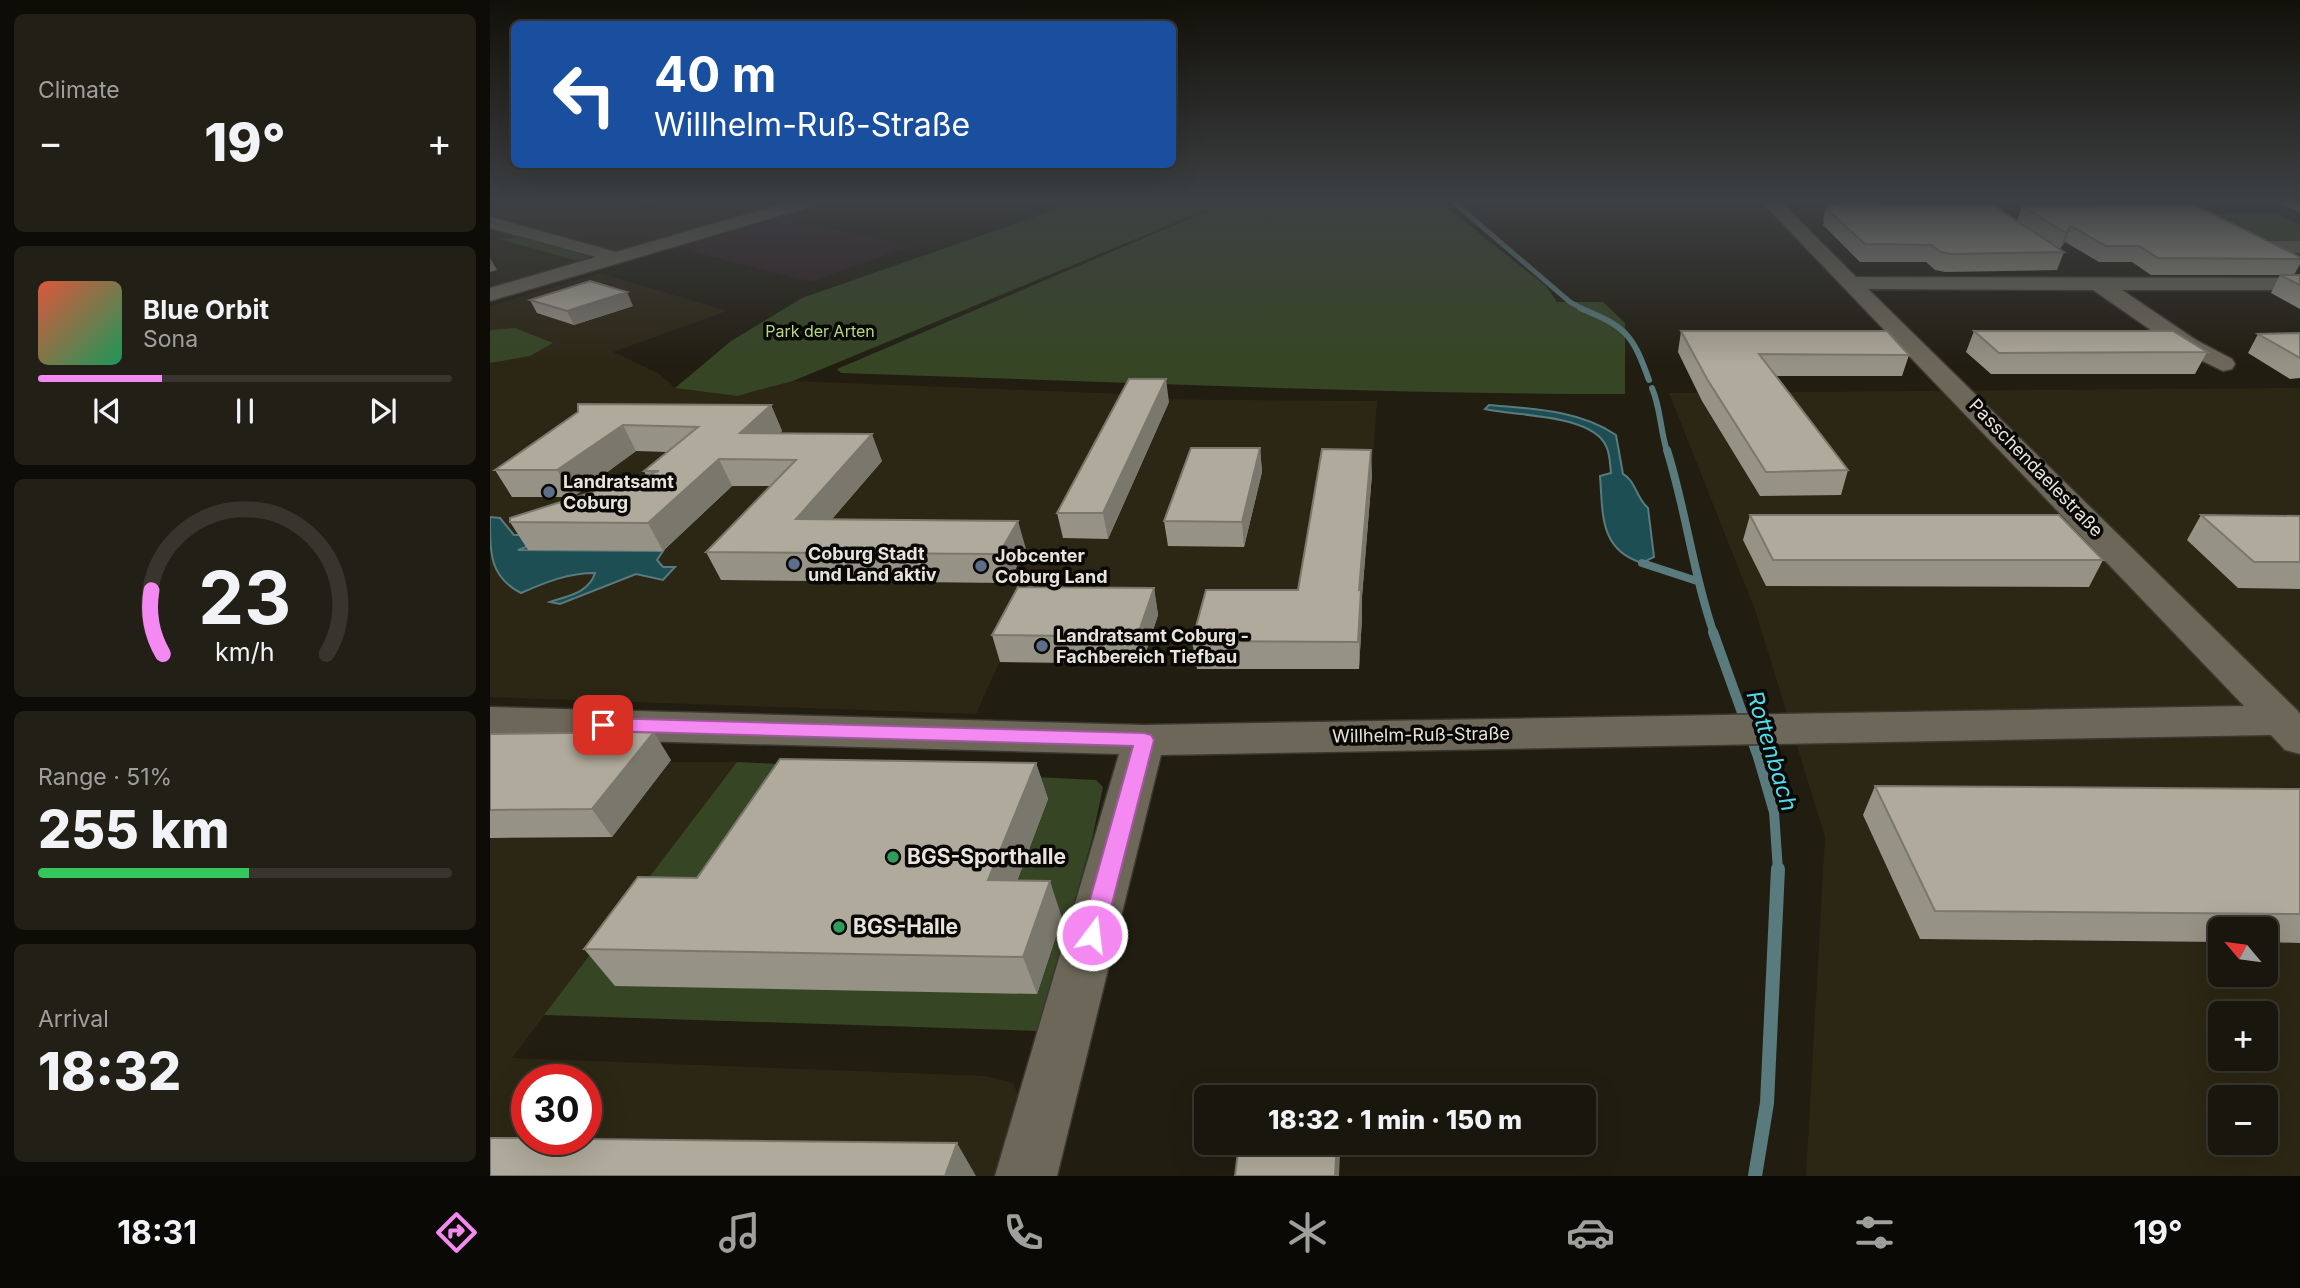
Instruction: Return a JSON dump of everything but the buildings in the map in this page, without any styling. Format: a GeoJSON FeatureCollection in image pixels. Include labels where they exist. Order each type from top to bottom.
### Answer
{"type":"FeatureCollection","features":[{"type":"Feature","properties":{"kind":"street"},"geometry":{"type":"LineString","coordinates":[[604,259],[607,255]]}},
{"type":"Feature","properties":{"kind":"street"},"geometry":{"type":"LineString","coordinates":[[490,295],[619,255]]}},
{"type":"Feature","properties":{"kind":"street","name":"Passchendaelestraße"},"geometry":{"type":"LineString","coordinates":[[1825,255],[1909,345],[1959,390],[2291,729]]}},
{"type":"Feature","properties":{"kind":"street"},"geometry":{"type":"LineString","coordinates":[[2069,264],[2189,345],[2223,364]]}},
{"type":"Feature","properties":{"kind":"street"},"geometry":{"type":"LineString","coordinates":[[1853,283],[2300,284]]}},
{"type":"Feature","properties":{"kind":"street","name":"Willhelm-Ruß-Straße"},"geometry":{"type":"LineString","coordinates":[[490,722],[1144,740],[1778,729],[2291,729]]}},
{"type":"Feature","properties":{"kind":"street"},"geometry":{"type":"LineString","coordinates":[[1026,1176],[1144,740]]}},
{"type":"Feature","properties":{"kind":"shaded area"},"geometry":{"type":"Polygon","coordinates":[[[490,255],[600,255],[490,287],[490,255]]]}},
{"type":"Feature","properties":{"kind":"shaded area"},"geometry":{"type":"Polygon","coordinates":[[[706,255],[886,255],[811,282],[706,255]]]}},
{"type":"Feature","properties":{"kind":"shaded area"},"geometry":{"type":"Polygon","coordinates":[[[600,273],[727,311],[613,352],[658,373],[675,388],[737,396],[793,381],[1126,394],[1130,399],[1377,401],[1358,667],[999,663],[976,714],[490,697],[490,306],[600,273]]]}},
{"type":"Feature","properties":{"kind":"shaded area"},"geometry":{"type":"Polygon","coordinates":[[[2300,388],[2300,1176],[1806,1176],[1825,837],[1755,610],[1669,393],[2300,388]]]}},
{"type":"Feature","properties":{"kind":"shaded area"},"geometry":{"type":"Polygon","coordinates":[[[490,762],[737,762],[512,1058],[987,1076],[1013,1083],[1023,1107],[1002,1176],[490,1176],[490,762]]]}},
{"type":"Feature","properties":{"kind":"green space"},"geometry":{"type":"Polygon","coordinates":[[[556,255],[594,256],[578,261],[556,255]]]}},
{"type":"Feature","properties":{"kind":"green space","name":"Park der Arten"},"geometry":{"type":"Polygon","coordinates":[[[926,255],[1097,255],[793,381],[737,396],[675,388],[731,341],[802,298],[926,255]]]}},
{"type":"Feature","properties":{"kind":"green space"},"geometry":{"type":"Polygon","coordinates":[[[1104,255],[1507,255],[1546,286],[1557,302],[1603,302],[1625,323],[1625,394],[1233,386],[841,373],[837,369],[1104,255]]]}},
{"type":"Feature","properties":{"kind":"green space"},"geometry":{"type":"Polygon","coordinates":[[[515,328],[553,343],[530,356],[490,363],[490,330],[515,328]]]}},
{"type":"Feature","properties":{"kind":"green space","name":"BGS-Halle"},"geometry":{"type":"Polygon","coordinates":[[[737,762],[1096,780],[1103,787],[1092,839],[1038,1031],[544,1015],[737,762]]]}},
{"type":"Feature","properties":{"kind":"water"},"geometry":{"type":"Polygon","coordinates":[[[1489,405],[1571,416],[1587,420],[1616,435],[1623,474],[1631,481],[1648,508],[1654,557],[1642,563],[1628,557],[1611,540],[1603,516],[1600,476],[1611,473],[1610,459],[1606,446],[1598,436],[1569,422],[1485,409],[1489,405]]]}},
{"type":"Feature","properties":{"kind":"water"},"geometry":{"type":"Polygon","coordinates":[[[490,517],[500,518],[514,535],[560,535],[518,550],[663,551],[657,560],[663,567],[675,567],[663,580],[636,574],[560,604],[550,602],[583,589],[595,573],[557,579],[521,593],[503,580],[494,563],[490,543],[490,517]]]}},
{"type":"Feature","properties":{"kind":"waterway","name":"Rottenbach"},"geometry":{"type":"LineString","coordinates":[[1515,255],[1570,302],[1585,310]]}},
{"type":"Feature","properties":{"kind":"waterway","name":"Rottenbach"},"geometry":{"type":"LineString","coordinates":[[1580,308],[1608,321],[1625,334],[1638,352],[1649,380]]}},
{"type":"Feature","properties":{"kind":"waterway","name":"Rottenbach"},"geometry":{"type":"LineString","coordinates":[[1652,388],[1667,451]]}},
{"type":"Feature","properties":{"kind":"waterway","name":"Rottenbach"},"geometry":{"type":"LineString","coordinates":[[1667,450],[1700,588],[1714,634]]}},
{"type":"Feature","properties":{"kind":"waterway"},"geometry":{"type":"LineString","coordinates":[[1642,563],[1697,581]]}},
{"type":"Feature","properties":{"kind":"waterway","name":"Rottenbach"},"geometry":{"type":"LineString","coordinates":[[1713,632],[1758,757],[1774,812],[1778,870]]}},
{"type":"Feature","properties":{"kind":"waterway","name":"Rottenbach"},"geometry":{"type":"LineString","coordinates":[[1755,1176],[1767,1103],[1778,870]]}},
{"type":"Feature","properties":{"kind":"place","name":"Landratsamt Coburg"},"geometry":{"type":"Point","coordinates":[549,492]}},
{"type":"Feature","properties":{"kind":"place","name":"Coburg Stadt und Land aktiv"},"geometry":{"type":"Point","coordinates":[794,564]}},
{"type":"Feature","properties":{"kind":"place","name":"Jobcenter Coburg Land"},"geometry":{"type":"Point","coordinates":[981,566]}},
{"type":"Feature","properties":{"kind":"place","name":"Landratsamt Coburg - Fachbereich Tiefbau"},"geometry":{"type":"Point","coordinates":[1042,646]}},
{"type":"Feature","properties":{"kind":"place","name":"BGS-Sporthalle"},"geometry":{"type":"Point","coordinates":[893,857]}},
{"type":"Feature","properties":{"kind":"place","name":"BGS-Halle"},"geometry":{"type":"Point","coordinates":[839,927]}},
{"type":"Feature","properties":{"kind":"route"},"geometry":{"type":"LineString","coordinates":[[603,725],[1144,740],[1092,935]]}}]}
